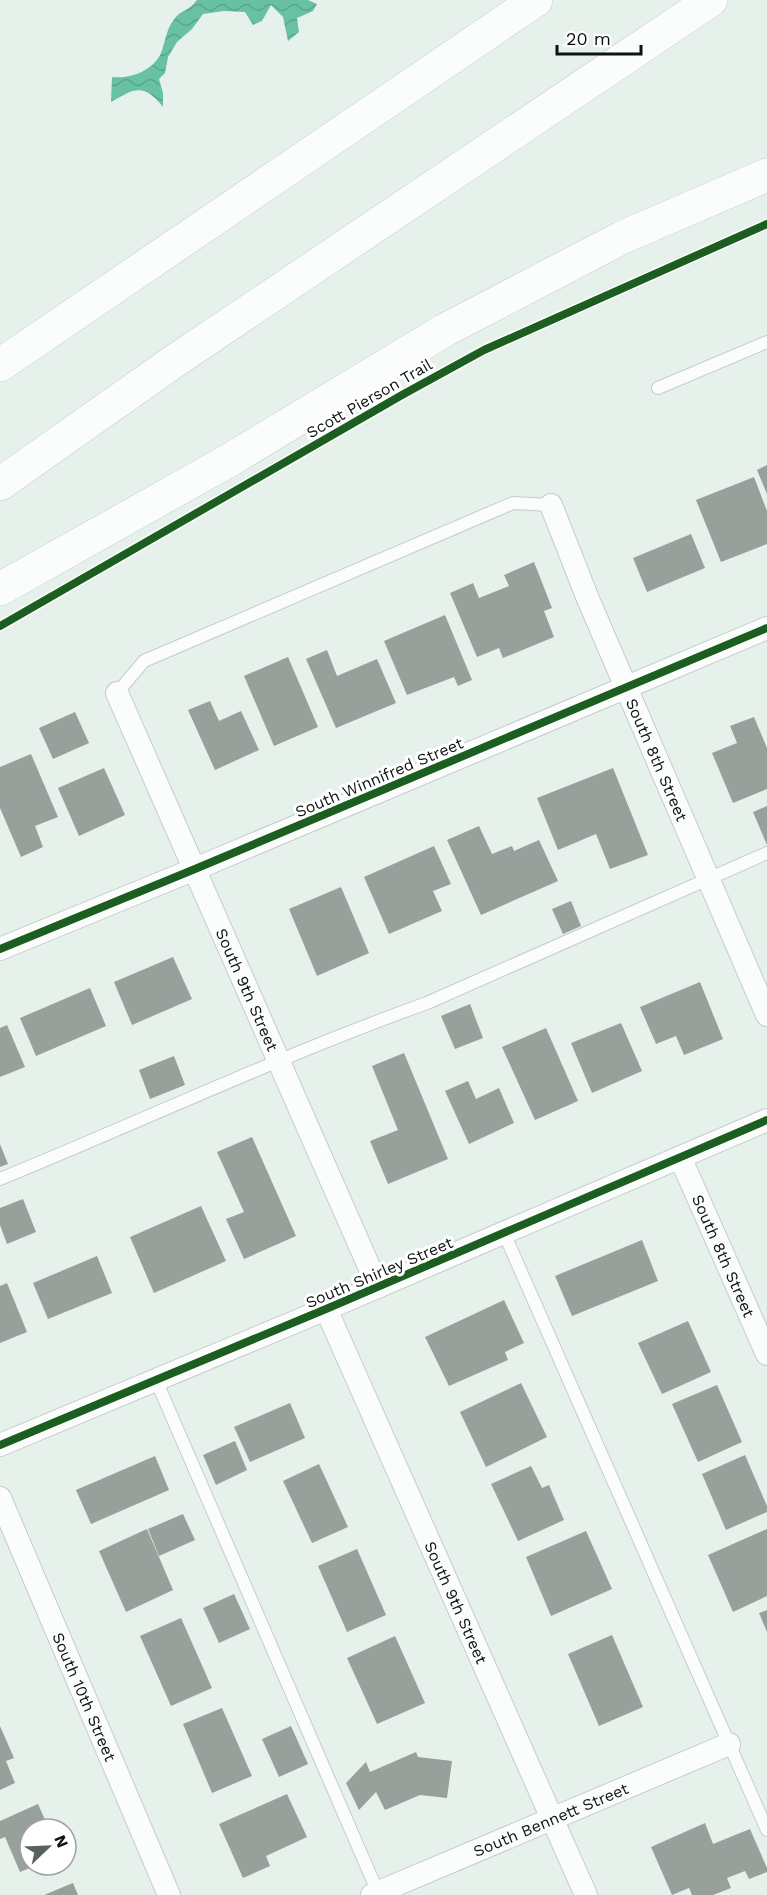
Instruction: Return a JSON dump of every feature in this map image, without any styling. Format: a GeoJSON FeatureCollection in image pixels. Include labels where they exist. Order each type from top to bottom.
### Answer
{"type":"FeatureCollection","features":[{"type":"Feature","properties":{"kind":"highway"},"geometry":{"type":"LineString","coordinates":[[0,365],[536,0]]}},
{"type":"Feature","properties":{"kind":"highway"},"geometry":{"type":"LineString","coordinates":[[0,484],[186,354],[711,0]]}},
{"type":"Feature","properties":{"kind":"highway"},"geometry":{"type":"LineString","coordinates":[[0,589],[228,461],[445,330],[623,237],[767,175]]}},
{"type":"Feature","properties":{"kind":"street","name":"South 8th Street"},"geometry":{"type":"LineString","coordinates":[[550,505],[588,599],[767,1015]]}},
{"type":"Feature","properties":{"kind":"street","name":"South Winnifred Street"},"geometry":{"type":"LineString","coordinates":[[0,949],[767,628]]}},
{"type":"Feature","properties":{"kind":"street","name":"South 9th Street"},"geometry":{"type":"LineString","coordinates":[[117,693],[378,1287]]}},
{"type":"Feature","properties":{"kind":"street","name":"South Shirley Street"},"geometry":{"type":"LineString","coordinates":[[0,1445],[378,1287],[767,1120]]}},
{"type":"Feature","properties":{"kind":"street","name":"South 8th Street"},"geometry":{"type":"LineString","coordinates":[[680,1157],[767,1354]]}},
{"type":"Feature","properties":{"kind":"street","name":"South 9th Street"},"geometry":{"type":"LineString","coordinates":[[326,1309],[586,1895]]}},
{"type":"Feature","properties":{"kind":"street","name":"South 10th Street"},"geometry":{"type":"LineString","coordinates":[[0,1498],[169,1895]]}},
{"type":"Feature","properties":{"kind":"street","name":"South Bennett Street"},"geometry":{"type":"LineString","coordinates":[[376,1894],[729,1744]]}},
{"type":"Feature","properties":{"kind":"lane"},"geometry":{"type":"LineString","coordinates":[[658,388],[767,342]]}},
{"type":"Feature","properties":{"kind":"lane"},"geometry":{"type":"LineString","coordinates":[[117,693],[144,661],[513,503],[550,505]]}},
{"type":"Feature","properties":{"kind":"lane"},"geometry":{"type":"LineString","coordinates":[[0,1179],[279,1060],[427,1003],[767,853]]}},
{"type":"Feature","properties":{"kind":"lane"},"geometry":{"type":"LineString","coordinates":[[504,1233],[767,1830]]}},
{"type":"Feature","properties":{"kind":"lane"},"geometry":{"type":"LineString","coordinates":[[156,1380],[376,1894]]}},
{"type":"Feature","properties":{"kind":"water"},"geometry":{"type":"Polygon","coordinates":[[[197,0],[308,0],[317,4],[313,11],[297,18],[299,32],[288,41],[283,17],[271,5],[262,21],[253,25],[245,12],[224,11],[203,14],[192,29],[177,42],[168,57],[165,73],[159,79],[163,93],[163,107],[150,94],[139,90],[111,102],[112,77],[133,75],[152,65],[161,53],[172,22],[177,15],[197,0]]]}},
{"type":"Feature","properties":{"kind":"building"},"geometry":{"type":"Polygon","coordinates":[[[767,465],[767,494],[757,470],[767,465]]]}},
{"type":"Feature","properties":{"kind":"building"},"geometry":{"type":"Polygon","coordinates":[[[754,477],[767,511],[767,544],[721,562],[696,500],[754,477]]]}},
{"type":"Feature","properties":{"kind":"building"},"geometry":{"type":"Polygon","coordinates":[[[691,534],[705,568],[647,592],[633,558],[691,534]]]}},
{"type":"Feature","properties":{"kind":"building"},"geometry":{"type":"Polygon","coordinates":[[[534,562],[552,608],[544,611],[554,637],[503,658],[499,648],[477,657],[450,593],[473,583],[479,598],[509,586],[504,575],[534,562]]]}},
{"type":"Feature","properties":{"kind":"building"},"geometry":{"type":"Polygon","coordinates":[[[445,615],[472,680],[458,686],[454,677],[407,695],[384,641],[445,615]]]}},
{"type":"Feature","properties":{"kind":"building"},"geometry":{"type":"Polygon","coordinates":[[[327,650],[337,676],[377,659],[396,703],[336,728],[306,659],[327,650]]]}},
{"type":"Feature","properties":{"kind":"building"},"geometry":{"type":"Polygon","coordinates":[[[288,657],[318,727],[274,746],[244,676],[288,657]]]}},
{"type":"Feature","properties":{"kind":"building"},"geometry":{"type":"Polygon","coordinates":[[[210,701],[219,721],[241,711],[259,750],[215,770],[188,710],[210,701]]]}},
{"type":"Feature","properties":{"kind":"building"},"geometry":{"type":"Polygon","coordinates":[[[75,712],[89,743],[53,759],[39,728],[75,712]]]}},
{"type":"Feature","properties":{"kind":"building"},"geometry":{"type":"Polygon","coordinates":[[[754,717],[767,748],[767,789],[733,803],[712,753],[737,743],[730,726],[754,717]]]}},
{"type":"Feature","properties":{"kind":"building"},"geometry":{"type":"Polygon","coordinates":[[[31,754],[58,817],[35,826],[43,847],[21,857],[0,808],[0,767],[31,754]]]}},
{"type":"Feature","properties":{"kind":"building"},"geometry":{"type":"Polygon","coordinates":[[[104,768],[125,815],[79,836],[58,788],[104,768]]]}},
{"type":"Feature","properties":{"kind":"building"},"geometry":{"type":"Polygon","coordinates":[[[613,768],[648,855],[610,869],[596,834],[558,850],[537,798],[613,768]]]}},
{"type":"Feature","properties":{"kind":"building"},"geometry":{"type":"Polygon","coordinates":[[[767,806],[767,845],[753,812],[767,806]]]}},
{"type":"Feature","properties":{"kind":"building"},"geometry":{"type":"Polygon","coordinates":[[[479,826],[492,854],[512,846],[514,851],[539,840],[558,881],[481,915],[447,840],[479,826]]]}},
{"type":"Feature","properties":{"kind":"building"},"geometry":{"type":"Polygon","coordinates":[[[434,846],[451,884],[433,891],[442,911],[389,934],[364,877],[434,846]]]}},
{"type":"Feature","properties":{"kind":"building"},"geometry":{"type":"Polygon","coordinates":[[[341,887],[369,953],[317,976],[289,909],[341,887]]]}},
{"type":"Feature","properties":{"kind":"building"},"geometry":{"type":"Polygon","coordinates":[[[571,901],[581,926],[563,934],[552,909],[571,901]]]}},
{"type":"Feature","properties":{"kind":"building"},"geometry":{"type":"Polygon","coordinates":[[[173,957],[192,999],[132,1025],[114,982],[173,957]]]}},
{"type":"Feature","properties":{"kind":"building"},"geometry":{"type":"Polygon","coordinates":[[[700,982],[723,1039],[684,1055],[676,1036],[656,1044],[640,1007],[700,982]]]}},
{"type":"Feature","properties":{"kind":"building"},"geometry":{"type":"Polygon","coordinates":[[[90,988],[106,1026],[36,1056],[20,1018],[90,988]]]}},
{"type":"Feature","properties":{"kind":"building"},"geometry":{"type":"Polygon","coordinates":[[[470,1004],[483,1038],[455,1049],[441,1016],[470,1004]]]}},
{"type":"Feature","properties":{"kind":"building"},"geometry":{"type":"Polygon","coordinates":[[[621,1023],[642,1071],[592,1093],[571,1043],[621,1023]]]}},
{"type":"Feature","properties":{"kind":"building"},"geometry":{"type":"Polygon","coordinates":[[[7,1025],[25,1067],[0,1077],[0,1028],[7,1025]]]}},
{"type":"Feature","properties":{"kind":"building"},"geometry":{"type":"Polygon","coordinates":[[[546,1028],[578,1101],[535,1120],[502,1047],[546,1028]]]}},
{"type":"Feature","properties":{"kind":"building"},"geometry":{"type":"Polygon","coordinates":[[[404,1053],[448,1159],[388,1184],[370,1141],[398,1130],[372,1066],[404,1053]]]}},
{"type":"Feature","properties":{"kind":"building"},"geometry":{"type":"Polygon","coordinates":[[[174,1056],[185,1085],[150,1099],[139,1070],[174,1056]]]}},
{"type":"Feature","properties":{"kind":"building"},"geometry":{"type":"Polygon","coordinates":[[[468,1081],[476,1099],[499,1088],[514,1123],[469,1144],[445,1091],[468,1081]]]}},
{"type":"Feature","properties":{"kind":"building"},"geometry":{"type":"Polygon","coordinates":[[[252,1137],[296,1236],[244,1259],[226,1219],[244,1212],[217,1152],[252,1137]]]}},
{"type":"Feature","properties":{"kind":"building"},"geometry":{"type":"Polygon","coordinates":[[[0,1144],[8,1164],[0,1167],[0,1144]]]}},
{"type":"Feature","properties":{"kind":"building"},"geometry":{"type":"Polygon","coordinates":[[[23,1199],[36,1232],[7,1244],[0,1225],[0,1208],[23,1199]]]}},
{"type":"Feature","properties":{"kind":"building"},"geometry":{"type":"Polygon","coordinates":[[[201,1206],[226,1261],[154,1293],[130,1237],[201,1206]]]}},
{"type":"Feature","properties":{"kind":"building"},"geometry":{"type":"Polygon","coordinates":[[[642,1240],[658,1281],[572,1316],[555,1276],[642,1240]]]}},
{"type":"Feature","properties":{"kind":"building"},"geometry":{"type":"Polygon","coordinates":[[[97,1256],[112,1293],[48,1319],[33,1283],[97,1256]]]}},
{"type":"Feature","properties":{"kind":"building"},"geometry":{"type":"Polygon","coordinates":[[[7,1283],[27,1332],[0,1343],[0,1286],[7,1283]]]}},
{"type":"Feature","properties":{"kind":"building"},"geometry":{"type":"Polygon","coordinates":[[[504,1300],[524,1343],[505,1352],[508,1360],[449,1386],[425,1337],[504,1300]]]}},
{"type":"Feature","properties":{"kind":"building"},"geometry":{"type":"Polygon","coordinates":[[[688,1321],[711,1372],[662,1394],[638,1343],[688,1321]]]}},
{"type":"Feature","properties":{"kind":"building"},"geometry":{"type":"Polygon","coordinates":[[[521,1383],[547,1437],[486,1467],[460,1412],[521,1383]]]}},
{"type":"Feature","properties":{"kind":"building"},"geometry":{"type":"Polygon","coordinates":[[[717,1385],[742,1442],[698,1462],[672,1404],[717,1385]]]}},
{"type":"Feature","properties":{"kind":"building"},"geometry":{"type":"Polygon","coordinates":[[[290,1403],[305,1438],[250,1462],[234,1427],[290,1403]]]}},
{"type":"Feature","properties":{"kind":"building"},"geometry":{"type":"Polygon","coordinates":[[[235,1441],[247,1470],[216,1485],[203,1455],[235,1441]]]}},
{"type":"Feature","properties":{"kind":"building"},"geometry":{"type":"Polygon","coordinates":[[[745,1455],[767,1506],[767,1512],[726,1530],[702,1474],[745,1455]]]}},
{"type":"Feature","properties":{"kind":"building"},"geometry":{"type":"Polygon","coordinates":[[[155,1456],[169,1490],[91,1524],[76,1490],[155,1456]]]}},
{"type":"Feature","properties":{"kind":"building"},"geometry":{"type":"Polygon","coordinates":[[[319,1464],[348,1527],[312,1543],[283,1481],[319,1464]]]}},
{"type":"Feature","properties":{"kind":"building"},"geometry":{"type":"Polygon","coordinates":[[[531,1466],[542,1488],[549,1485],[564,1520],[518,1541],[491,1484],[531,1466]]]}},
{"type":"Feature","properties":{"kind":"building"},"geometry":{"type":"Polygon","coordinates":[[[183,1514],[195,1540],[159,1556],[148,1529],[183,1514]]]}},
{"type":"Feature","properties":{"kind":"building"},"geometry":{"type":"Polygon","coordinates":[[[147,1529],[173,1590],[126,1612],[99,1551],[147,1529]]]}},
{"type":"Feature","properties":{"kind":"building"},"geometry":{"type":"Polygon","coordinates":[[[767,1529],[767,1596],[733,1612],[708,1555],[767,1529]]]}},
{"type":"Feature","properties":{"kind":"building"},"geometry":{"type":"Polygon","coordinates":[[[586,1531],[612,1589],[551,1616],[526,1557],[586,1531]]]}},
{"type":"Feature","properties":{"kind":"building"},"geometry":{"type":"Polygon","coordinates":[[[357,1549],[386,1615],[347,1632],[318,1566],[357,1549]]]}},
{"type":"Feature","properties":{"kind":"building"},"geometry":{"type":"Polygon","coordinates":[[[234,1594],[250,1629],[219,1643],[203,1608],[234,1594]]]}},
{"type":"Feature","properties":{"kind":"building"},"geometry":{"type":"Polygon","coordinates":[[[767,1610],[767,1632],[759,1613],[767,1610]]]}},
{"type":"Feature","properties":{"kind":"building"},"geometry":{"type":"Polygon","coordinates":[[[181,1618],[212,1688],[171,1706],[140,1636],[181,1618]]]}},
{"type":"Feature","properties":{"kind":"building"},"geometry":{"type":"Polygon","coordinates":[[[612,1635],[643,1707],[599,1726],[568,1654],[612,1635]]]}},
{"type":"Feature","properties":{"kind":"building"},"geometry":{"type":"Polygon","coordinates":[[[395,1636],[425,1703],[377,1724],[347,1658],[395,1636]]]}},
{"type":"Feature","properties":{"kind":"building"},"geometry":{"type":"Polygon","coordinates":[[[222,1708],[252,1776],[212,1793],[183,1724],[222,1708]]]}},
{"type":"Feature","properties":{"kind":"building"},"geometry":{"type":"Polygon","coordinates":[[[0,1726],[14,1758],[6,1761],[15,1783],[0,1790],[0,1726]]]}},
{"type":"Feature","properties":{"kind":"building"},"geometry":{"type":"Polygon","coordinates":[[[291,1726],[308,1764],[279,1777],[262,1739],[291,1726]]]}},
{"type":"Feature","properties":{"kind":"building"},"geometry":{"type":"Polygon","coordinates":[[[416,1752],[418,1757],[452,1761],[447,1798],[420,1795],[385,1810],[376,1792],[359,1810],[346,1783],[366,1762],[370,1772],[416,1752]]]}},
{"type":"Feature","properties":{"kind":"building"},"geometry":{"type":"Polygon","coordinates":[[[287,1794],[307,1837],[266,1856],[270,1866],[243,1878],[219,1824],[287,1794]]]}},
{"type":"Feature","properties":{"kind":"building"},"geometry":{"type":"Polygon","coordinates":[[[38,1804],[44,1817],[18,1817],[18,1867],[5,1837],[0,1839],[0,1821],[38,1804]]]}},
{"type":"Feature","properties":{"kind":"building"},"geometry":{"type":"Polygon","coordinates":[[[705,1823],[713,1844],[750,1829],[767,1872],[749,1879],[745,1871],[727,1878],[731,1888],[713,1895],[692,1895],[689,1888],[672,1895],[651,1847],[705,1823]]]}},
{"type":"Feature","properties":{"kind":"building"},"geometry":{"type":"Polygon","coordinates":[[[73,1883],[78,1895],[44,1895],[73,1883]]]}},
{"type":"Feature","properties":{"kind":"cycle path","name":"Scott Pierson Trail"},"geometry":{"type":"LineString","coordinates":[[0,626],[484,350],[767,224]]}},
{"type":"Feature","properties":{"kind":"cycle path"},"geometry":{"type":"LineString","coordinates":[[0,949],[767,628]]}},
{"type":"Feature","properties":{"kind":"cycle path"},"geometry":{"type":"LineString","coordinates":[[0,1445],[326,1309],[767,1120]]}}]}
